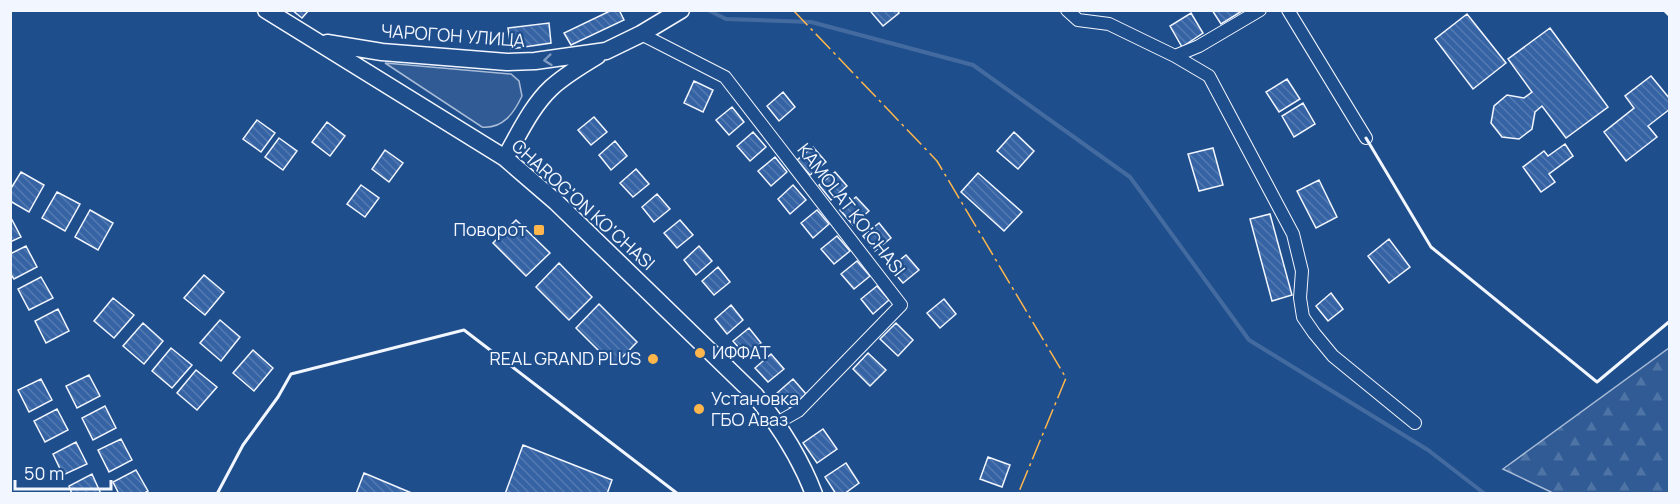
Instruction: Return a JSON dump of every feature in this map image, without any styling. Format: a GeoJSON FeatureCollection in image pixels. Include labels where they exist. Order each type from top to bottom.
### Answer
{"type":"FeatureCollection","features":[{"type":"Feature","properties":{"kind":"main road","name":"CHAROG'ON KO'CHASI"},"geometry":{"type":"LineString","coordinates":[[266,10],[505,158],[556,202],[755,395],[777,423],[795,453],[814,494]]}},
{"type":"Feature","properties":{"kind":"main road","name":"ЧАРОГОН УЛИЦА"},"geometry":{"type":"LineString","coordinates":[[320,42],[382,52],[507,62],[560,59],[606,51],[680,11]]}},
{"type":"Feature","properties":{"kind":"main road"},"geometry":{"type":"LineString","coordinates":[[505,158],[535,106],[550,89],[566,75],[606,51]]}},
{"type":"Feature","properties":{"kind":"street"},"geometry":{"type":"LineString","coordinates":[[1067,10],[1078,20],[1109,24],[1176,56],[1209,76],[1293,234],[1302,272],[1300,298],[1303,317],[1333,356],[1415,423]]}},
{"type":"Feature","properties":{"kind":"street"},"geometry":{"type":"LineString","coordinates":[[1176,56],[1199,46],[1260,10]]}},
{"type":"Feature","properties":{"kind":"street"},"geometry":{"type":"LineString","coordinates":[[1288,10],[1366,138]]}},
{"type":"Feature","properties":{"kind":"street","name":"KAMOLAT KO'CHASI"},"geometry":{"type":"LineString","coordinates":[[641,34],[725,77],[901,305],[798,411],[777,423]]}},
{"type":"Feature","properties":{"kind":"green space"},"geometry":{"type":"Polygon","coordinates":[[[385,63],[511,74],[519,81],[522,96],[502,123],[482,127],[385,63]]]}},
{"type":"Feature","properties":{"kind":"green space"},"geometry":{"type":"Polygon","coordinates":[[[1669,348],[1669,493],[1553,493],[1503,469],[1669,348]]]}},
{"type":"Feature","properties":{"kind":"building"},"geometry":{"type":"Polygon","coordinates":[[[292,10],[309,10],[302,18],[292,10]]]}},
{"type":"Feature","properties":{"kind":"building"},"geometry":{"type":"Polygon","coordinates":[[[612,10],[619,10],[624,20],[571,45],[564,33],[612,10]]]}},
{"type":"Feature","properties":{"kind":"building"},"geometry":{"type":"Polygon","coordinates":[[[872,10],[897,10],[899,13],[883,26],[871,12],[872,10]]]}},
{"type":"Feature","properties":{"kind":"building"},"geometry":{"type":"Polygon","coordinates":[[[1212,10],[1241,10],[1242,11],[1221,24],[1212,10]]]}},
{"type":"Feature","properties":{"kind":"building"},"geometry":{"type":"Polygon","coordinates":[[[1191,13],[1203,33],[1182,47],[1170,26],[1191,13]]]}},
{"type":"Feature","properties":{"kind":"building"},"geometry":{"type":"Polygon","coordinates":[[[1467,14],[1506,63],[1473,89],[1435,39],[1467,14]]]}},
{"type":"Feature","properties":{"kind":"building"},"geometry":{"type":"Polygon","coordinates":[[[549,23],[551,43],[511,49],[508,28],[549,23]]]}},
{"type":"Feature","properties":{"kind":"building"},"geometry":{"type":"Polygon","coordinates":[[[1550,28],[1608,107],[1566,138],[1542,106],[1535,112],[1532,129],[1519,139],[1502,137],[1491,123],[1494,106],[1507,95],[1524,98],[1532,92],[1508,59],[1550,28]]]}},
{"type":"Feature","properties":{"kind":"building"},"geometry":{"type":"Polygon","coordinates":[[[1651,76],[1670,99],[1670,109],[1648,126],[1657,137],[1626,161],[1604,132],[1634,108],[1625,96],[1651,76]]]}},
{"type":"Feature","properties":{"kind":"building"},"geometry":{"type":"Polygon","coordinates":[[[1287,79],[1300,99],[1279,112],[1266,92],[1287,79]]]}},
{"type":"Feature","properties":{"kind":"building"},"geometry":{"type":"Polygon","coordinates":[[[694,81],[713,90],[703,112],[684,103],[694,81]]]}},
{"type":"Feature","properties":{"kind":"building"},"geometry":{"type":"Polygon","coordinates":[[[783,92],[795,107],[779,121],[767,106],[783,92]]]}},
{"type":"Feature","properties":{"kind":"building"},"geometry":{"type":"Polygon","coordinates":[[[1303,103],[1315,124],[1294,137],[1282,116],[1303,103]]]}},
{"type":"Feature","properties":{"kind":"building"},"geometry":{"type":"Polygon","coordinates":[[[732,107],[744,122],[729,135],[716,120],[732,107]]]}},
{"type":"Feature","properties":{"kind":"building"},"geometry":{"type":"Polygon","coordinates":[[[594,117],[607,132],[591,145],[578,130],[594,117]]]}},
{"type":"Feature","properties":{"kind":"building"},"geometry":{"type":"Polygon","coordinates":[[[257,120],[275,133],[261,152],[243,139],[257,120]]]}},
{"type":"Feature","properties":{"kind":"building"},"geometry":{"type":"Polygon","coordinates":[[[327,122],[345,136],[330,156],[312,142],[327,122]]]}},
{"type":"Feature","properties":{"kind":"building"},"geometry":{"type":"Polygon","coordinates":[[[753,132],[766,147],[750,161],[737,146],[753,132]]]}},
{"type":"Feature","properties":{"kind":"building"},"geometry":{"type":"Polygon","coordinates":[[[1014,132],[1034,151],[1018,169],[997,151],[1014,132]]]}},
{"type":"Feature","properties":{"kind":"building"},"geometry":{"type":"Polygon","coordinates":[[[279,138],[297,151],[283,170],[265,157],[279,138]]]}},
{"type":"Feature","properties":{"kind":"building"},"geometry":{"type":"Polygon","coordinates":[[[615,141],[627,156],[611,170],[599,155],[615,141]]]}},
{"type":"Feature","properties":{"kind":"building"},"geometry":{"type":"Polygon","coordinates":[[[1565,144],[1573,156],[1549,174],[1555,182],[1541,192],[1523,167],[1544,151],[1548,156],[1565,144]]]}},
{"type":"Feature","properties":{"kind":"building"},"geometry":{"type":"Polygon","coordinates":[[[813,147],[826,162],[810,175],[797,160],[813,147]]]}},
{"type":"Feature","properties":{"kind":"building"},"geometry":{"type":"Polygon","coordinates":[[[1213,148],[1223,185],[1199,191],[1188,154],[1213,148]]]}},
{"type":"Feature","properties":{"kind":"building"},"geometry":{"type":"Polygon","coordinates":[[[385,150],[403,163],[389,182],[372,169],[385,150]]]}},
{"type":"Feature","properties":{"kind":"building"},"geometry":{"type":"Polygon","coordinates":[[[775,157],[787,172],[771,186],[758,171],[775,157]]]}},
{"type":"Feature","properties":{"kind":"building"},"geometry":{"type":"Polygon","coordinates":[[[636,169],[649,184],[633,197],[620,183],[636,169]]]}},
{"type":"Feature","properties":{"kind":"building"},"geometry":{"type":"Polygon","coordinates":[[[21,172],[44,185],[29,212],[10,201],[10,190],[21,172]]]}},
{"type":"Feature","properties":{"kind":"building"},"geometry":{"type":"Polygon","coordinates":[[[835,172],[847,186],[831,200],[819,185],[835,172]]]}},
{"type":"Feature","properties":{"kind":"building"},"geometry":{"type":"Polygon","coordinates":[[[978,173],[1022,212],[1004,231],[961,192],[978,173]]]}},
{"type":"Feature","properties":{"kind":"building"},"geometry":{"type":"Polygon","coordinates":[[[1319,180],[1337,217],[1316,228],[1297,191],[1319,180]]]}},
{"type":"Feature","properties":{"kind":"building"},"geometry":{"type":"Polygon","coordinates":[[[361,185],[379,198],[365,217],[347,204],[361,185]]]}},
{"type":"Feature","properties":{"kind":"building"},"geometry":{"type":"Polygon","coordinates":[[[793,185],[806,200],[790,214],[778,199],[793,185]]]}},
{"type":"Feature","properties":{"kind":"building"},"geometry":{"type":"Polygon","coordinates":[[[57,192],[80,204],[65,231],[42,218],[57,192]]]}},
{"type":"Feature","properties":{"kind":"building"},"geometry":{"type":"Polygon","coordinates":[[[657,194],[670,209],[654,222],[642,207],[657,194]]]}},
{"type":"Feature","properties":{"kind":"building"},"geometry":{"type":"Polygon","coordinates":[[[856,197],[869,211],[853,225],[840,210],[856,197]]]}},
{"type":"Feature","properties":{"kind":"building"},"geometry":{"type":"Polygon","coordinates":[[[90,210],[113,223],[98,250],[75,237],[90,210]]]}},
{"type":"Feature","properties":{"kind":"building"},"geometry":{"type":"Polygon","coordinates":[[[817,210],[829,224],[813,238],[801,223],[817,210]]]}},
{"type":"Feature","properties":{"kind":"building"},"geometry":{"type":"Polygon","coordinates":[[[1270,214],[1292,295],[1272,301],[1250,219],[1270,214]]]}},
{"type":"Feature","properties":{"kind":"building"},"geometry":{"type":"Polygon","coordinates":[[[10,216],[21,237],[10,242],[10,216]]]}},
{"type":"Feature","properties":{"kind":"building"},"geometry":{"type":"Polygon","coordinates":[[[516,220],[550,253],[526,276],[493,243],[516,220]]]}},
{"type":"Feature","properties":{"kind":"building"},"geometry":{"type":"Polygon","coordinates":[[[680,220],[693,235],[677,248],[664,233],[680,220]]]}},
{"type":"Feature","properties":{"kind":"building"},"geometry":{"type":"Polygon","coordinates":[[[879,223],[891,238],[875,251],[863,236],[879,223]]]}},
{"type":"Feature","properties":{"kind":"building"},"geometry":{"type":"Polygon","coordinates":[[[837,236],[850,251],[834,264],[821,249],[837,236]]]}},
{"type":"Feature","properties":{"kind":"building"},"geometry":{"type":"Polygon","coordinates":[[[1389,239],[1410,267],[1389,283],[1368,256],[1389,239]]]}},
{"type":"Feature","properties":{"kind":"building"},"geometry":{"type":"Polygon","coordinates":[[[26,246],[37,267],[14,279],[10,273],[10,254],[26,246]]]}},
{"type":"Feature","properties":{"kind":"building"},"geometry":{"type":"Polygon","coordinates":[[[699,246],[712,261],[696,275],[684,260],[699,246]]]}},
{"type":"Feature","properties":{"kind":"building"},"geometry":{"type":"Polygon","coordinates":[[[906,255],[919,270],[903,283],[890,268],[906,255]]]}},
{"type":"Feature","properties":{"kind":"building"},"geometry":{"type":"Polygon","coordinates":[[[857,261],[870,276],[854,289],[841,274],[857,261]]]}},
{"type":"Feature","properties":{"kind":"building"},"geometry":{"type":"Polygon","coordinates":[[[559,263],[592,297],[569,320],[536,287],[559,263]]]}},
{"type":"Feature","properties":{"kind":"building"},"geometry":{"type":"Polygon","coordinates":[[[718,267],[730,282],[714,295],[702,281],[718,267]]]}},
{"type":"Feature","properties":{"kind":"building"},"geometry":{"type":"Polygon","coordinates":[[[204,275],[224,292],[205,315],[184,298],[204,275]]]}},
{"type":"Feature","properties":{"kind":"building"},"geometry":{"type":"Polygon","coordinates":[[[41,277],[53,298],[29,310],[18,289],[41,277]]]}},
{"type":"Feature","properties":{"kind":"building"},"geometry":{"type":"Polygon","coordinates":[[[877,286],[889,300],[873,314],[861,299],[877,286]]]}},
{"type":"Feature","properties":{"kind":"building"},"geometry":{"type":"Polygon","coordinates":[[[1331,293],[1343,309],[1328,321],[1316,306],[1331,293]]]}},
{"type":"Feature","properties":{"kind":"building"},"geometry":{"type":"Polygon","coordinates":[[[113,298],[134,315],[114,338],[94,321],[113,298]]]}},
{"type":"Feature","properties":{"kind":"building"},"geometry":{"type":"Polygon","coordinates":[[[944,299],[956,314],[940,328],[927,313],[944,299]]]}},
{"type":"Feature","properties":{"kind":"building"},"geometry":{"type":"Polygon","coordinates":[[[599,304],[637,342],[614,366],[576,328],[599,304]]]}},
{"type":"Feature","properties":{"kind":"building"},"geometry":{"type":"Polygon","coordinates":[[[731,305],[743,320],[727,334],[715,319],[731,305]]]}},
{"type":"Feature","properties":{"kind":"building"},"geometry":{"type":"Polygon","coordinates":[[[58,309],[69,331],[46,343],[35,321],[58,309]]]}},
{"type":"Feature","properties":{"kind":"building"},"geometry":{"type":"Polygon","coordinates":[[[220,320],[240,337],[221,361],[200,343],[220,320]]]}},
{"type":"Feature","properties":{"kind":"building"},"geometry":{"type":"Polygon","coordinates":[[[143,323],[163,341],[144,364],[123,346],[143,323]]]}},
{"type":"Feature","properties":{"kind":"building"},"geometry":{"type":"Polygon","coordinates":[[[896,323],[913,340],[898,356],[880,339],[896,323]]]}},
{"type":"Feature","properties":{"kind":"building"},"geometry":{"type":"Polygon","coordinates":[[[749,328],[761,343],[746,356],[733,341],[749,328]]]}},
{"type":"Feature","properties":{"kind":"building"},"geometry":{"type":"Polygon","coordinates":[[[171,348],[192,365],[172,388],[152,371],[171,348]]]}},
{"type":"Feature","properties":{"kind":"building"},"geometry":{"type":"Polygon","coordinates":[[[253,350],[273,368],[254,391],[233,373],[253,350]]]}},
{"type":"Feature","properties":{"kind":"building"},"geometry":{"type":"Polygon","coordinates":[[[868,353],[886,370],[870,386],[853,369],[868,353]]]}},
{"type":"Feature","properties":{"kind":"building"},"geometry":{"type":"Polygon","coordinates":[[[771,354],[784,369],[768,382],[755,368],[771,354]]]}},
{"type":"Feature","properties":{"kind":"building"},"geometry":{"type":"Polygon","coordinates":[[[196,370],[217,387],[197,410],[177,393],[196,370]]]}},
{"type":"Feature","properties":{"kind":"building"},"geometry":{"type":"Polygon","coordinates":[[[89,375],[100,396],[77,408],[66,386],[89,375]]]}},
{"type":"Feature","properties":{"kind":"building"},"geometry":{"type":"Polygon","coordinates":[[[41,379],[52,400],[29,412],[18,390],[41,379]]]}},
{"type":"Feature","properties":{"kind":"building"},"geometry":{"type":"Polygon","coordinates":[[[793,379],[806,394],[790,408],[777,393],[793,379]]]}},
{"type":"Feature","properties":{"kind":"building"},"geometry":{"type":"Polygon","coordinates":[[[105,406],[116,428],[93,440],[82,418],[105,406]]]}},
{"type":"Feature","properties":{"kind":"building"},"geometry":{"type":"Polygon","coordinates":[[[57,409],[68,430],[45,442],[34,421],[57,409]]]}},
{"type":"Feature","properties":{"kind":"building"},"geometry":{"type":"Polygon","coordinates":[[[823,429],[837,449],[817,463],[803,443],[823,429]]]}},
{"type":"Feature","properties":{"kind":"building"},"geometry":{"type":"Polygon","coordinates":[[[121,439],[132,460],[109,472],[98,450],[121,439]]]}},
{"type":"Feature","properties":{"kind":"building"},"geometry":{"type":"Polygon","coordinates":[[[76,442],[87,464],[63,475],[53,454],[76,442]]]}},
{"type":"Feature","properties":{"kind":"building"},"geometry":{"type":"Polygon","coordinates":[[[523,445],[612,480],[607,494],[505,494],[523,445]]]}},
{"type":"Feature","properties":{"kind":"building"},"geometry":{"type":"Polygon","coordinates":[[[988,457],[1010,465],[1002,487],[980,479],[988,457]]]}},
{"type":"Feature","properties":{"kind":"building"},"geometry":{"type":"Polygon","coordinates":[[[846,463],[859,483],[844,494],[836,494],[825,477],[846,463]]]}},
{"type":"Feature","properties":{"kind":"building"},"geometry":{"type":"Polygon","coordinates":[[[136,470],[148,491],[143,494],[119,494],[113,482],[136,470]]]}},
{"type":"Feature","properties":{"kind":"building"},"geometry":{"type":"Polygon","coordinates":[[[364,473],[414,494],[356,494],[364,473]]]}},
{"type":"Feature","properties":{"kind":"building"},"geometry":{"type":"Polygon","coordinates":[[[92,474],[101,494],[72,494],[69,486],[92,474]]]}},
{"type":"Feature","properties":{"kind":"waterway"},"geometry":{"type":"LineString","coordinates":[[708,10],[726,19],[811,22],[973,65],[1130,177],[1249,340],[1428,450],[1485,494]]}},
{"type":"Feature","properties":{"kind":"wall"},"geometry":{"type":"LineString","coordinates":[[1664,10],[1670,16]]}},
{"type":"Feature","properties":{"kind":"wall"},"geometry":{"type":"LineString","coordinates":[[1366,138],[1431,247],[1597,382],[1670,321]]}},
{"type":"Feature","properties":{"kind":"wall"},"geometry":{"type":"LineString","coordinates":[[217,494],[243,445],[278,397],[291,374],[464,330],[678,494]]}},
{"type":"Feature","properties":{"kind":"power"},"geometry":{"type":"LineString","coordinates":[[793,10],[937,161],[1066,378],[1018,494]]}},
{"type":"Feature","properties":{"kind":"place","name":"Поворот"},"geometry":{"type":"Point","coordinates":[539,230]}},
{"type":"Feature","properties":{"kind":"place","name":"ИФФАТ"},"geometry":{"type":"Point","coordinates":[700,353]}},
{"type":"Feature","properties":{"kind":"place","name":"REAL GRAND PLUS"},"geometry":{"type":"Point","coordinates":[653,359]}},
{"type":"Feature","properties":{"kind":"place","name":"Установка ГБО Аваз"},"geometry":{"type":"Point","coordinates":[699,409]}}]}
